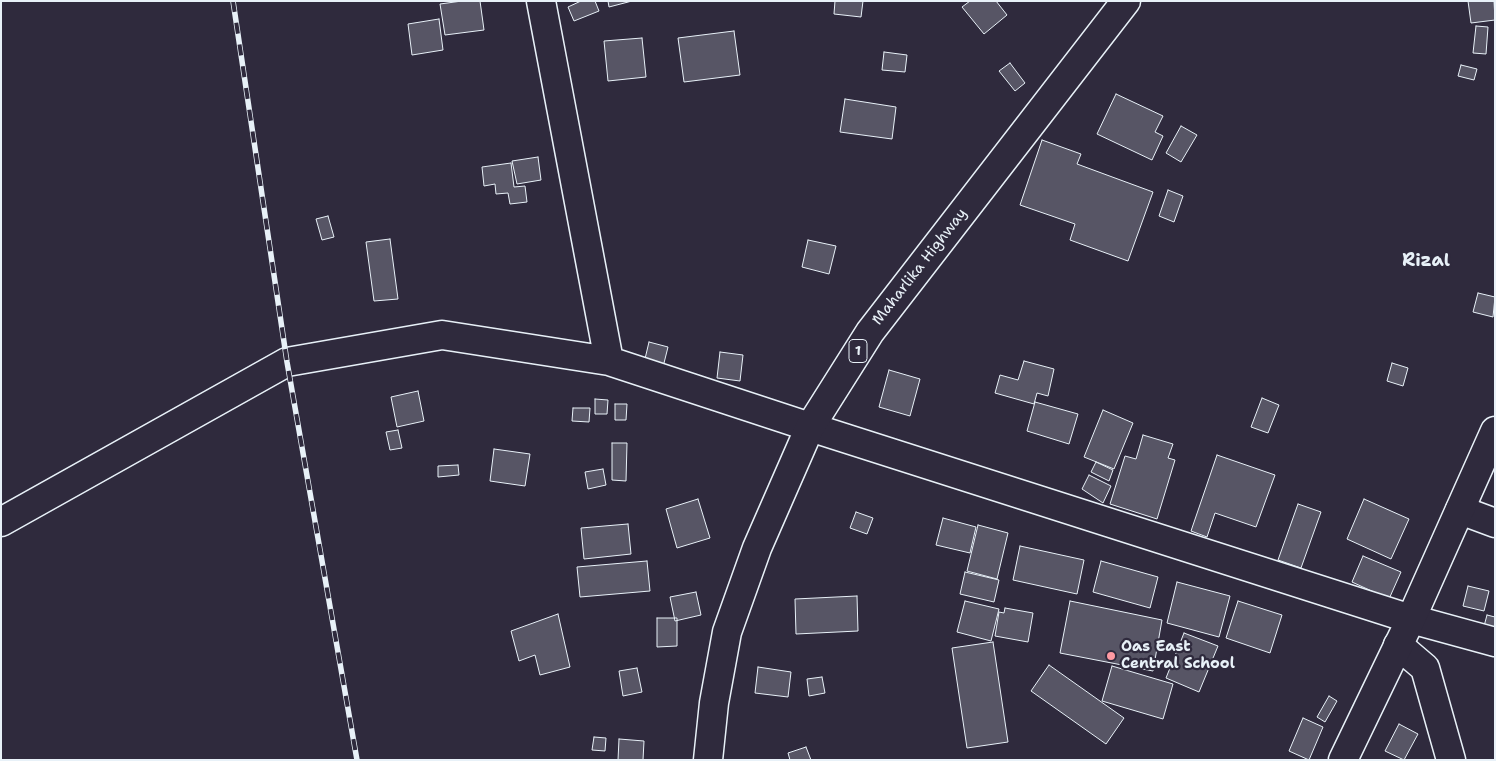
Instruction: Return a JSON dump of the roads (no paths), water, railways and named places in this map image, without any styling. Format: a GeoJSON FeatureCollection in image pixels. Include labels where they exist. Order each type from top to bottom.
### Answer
{"type":"FeatureCollection","features":[{"type":"Feature","properties":{"kind":"main road"},"geometry":{"type":"LineString","coordinates":[[540,1],[609,361]]}},
{"type":"Feature","properties":{"kind":"main road","name":"Maharlika Highway"},"geometry":{"type":"LineString","coordinates":[[708,760],[714,703],[727,632],[757,548],[810,427],[870,332],[1126,1]]}},
{"type":"Feature","properties":{"kind":"main road"},"geometry":{"type":"LineString","coordinates":[[1,522],[287,362],[442,335],[609,361],[1411,619],[1495,642]]}},
{"type":"Feature","properties":{"kind":"main road"},"geometry":{"type":"LineString","coordinates":[[1343,760],[1411,619],[1495,431]]}},
{"type":"Feature","properties":{"kind":"main road"},"geometry":{"type":"LineString","coordinates":[[1460,510],[1495,523]]}},
{"type":"Feature","properties":{"kind":"main road"},"geometry":{"type":"LineString","coordinates":[[1398,645],[1425,668],[1451,760]]}},
{"type":"Feature","properties":{"kind":"railway"},"geometry":{"type":"LineString","coordinates":[[233,1],[287,362],[357,760]]}},
{"type":"Feature","properties":{"kind":"place","name":"Oas East Central School"},"geometry":{"type":"Point","coordinates":[1111,656]}},
{"type":"Feature","properties":{"kind":"district","name":"Rizal"},"geometry":{"type":"Point","coordinates":[1426,261]}}]}
